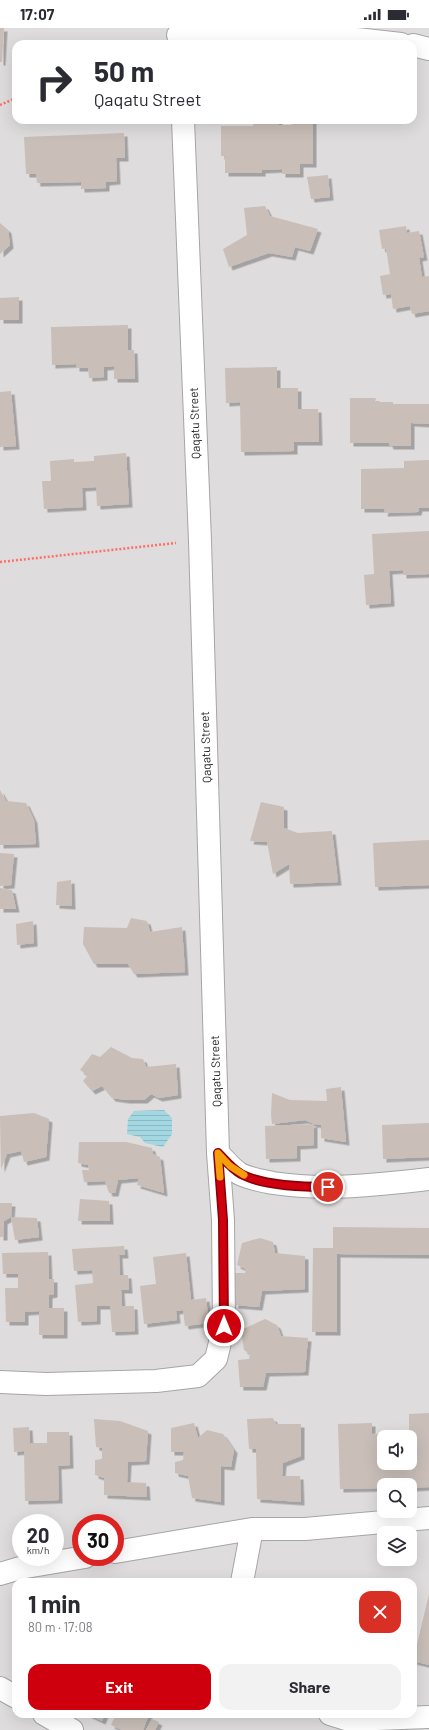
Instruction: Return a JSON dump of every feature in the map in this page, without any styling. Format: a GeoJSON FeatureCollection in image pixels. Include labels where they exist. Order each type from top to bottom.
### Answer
{"type":"FeatureCollection","features":[{"type":"Feature","properties":{"kind":"street"},"geometry":{"type":"LineString","coordinates":[[179,36],[348,38],[366,40]]}},
{"type":"Feature","properties":{"kind":"street"},"geometry":{"type":"LineString","coordinates":[[417,46],[429,49]]}},
{"type":"Feature","properties":{"kind":"street","name":"Qaqatu Street"},"geometry":{"type":"LineString","coordinates":[[0,1382],[46,1384],[156,1381],[198,1376],[216,1359],[224,1326],[223,1220],[218,1153],[200,541],[183,124]]}},
{"type":"Feature","properties":{"kind":"street"},"geometry":{"type":"LineString","coordinates":[[218,1153],[230,1166],[241,1174],[260,1180],[299,1187],[371,1186],[429,1178]]}},
{"type":"Feature","properties":{"kind":"street"},"geometry":{"type":"LineString","coordinates":[[124,1550],[252,1529],[305,1529],[429,1518]]}},
{"type":"Feature","properties":{"kind":"street"},"geometry":{"type":"LineString","coordinates":[[243,1578],[252,1529]]}},
{"type":"Feature","properties":{"kind":"street"},"geometry":{"type":"LineString","coordinates":[[0,1574],[20,1568],[72,1559]]}},
{"type":"Feature","properties":{"kind":"street"},"geometry":{"type":"LineString","coordinates":[[0,1688],[12,1695]]}},
{"type":"Feature","properties":{"kind":"street"},"geometry":{"type":"LineString","coordinates":[[51,1718],[72,1730]]}},
{"type":"Feature","properties":{"kind":"street"},"geometry":{"type":"LineString","coordinates":[[343,1718],[349,1720],[400,1718]]}},
{"type":"Feature","properties":{"kind":"path"},"geometry":{"type":"LineString","coordinates":[[0,104],[12,100]]}},
{"type":"Feature","properties":{"kind":"path"},"geometry":{"type":"LineString","coordinates":[[0,562],[200,541]]}},
{"type":"Feature","properties":{"kind":"shaded area"},"geometry":{"type":"Polygon","coordinates":[[[0,28],[429,28],[429,1730],[0,1730],[0,28]]]}},
{"type":"Feature","properties":{"kind":"water"},"geometry":{"type":"Polygon","coordinates":[[[164,1110],[172,1118],[172,1134],[163,1147],[145,1143],[140,1137],[127,1134],[128,1119],[134,1111],[164,1110]]]}},
{"type":"Feature","properties":{"kind":"building"},"geometry":{"type":"Polygon","coordinates":[[[0,28],[4,28],[2,62],[0,62],[0,28]]]}},
{"type":"Feature","properties":{"kind":"building"},"geometry":{"type":"Polygon","coordinates":[[[253,124],[313,124],[313,164],[300,164],[300,174],[282,174],[282,169],[262,170],[262,173],[225,173],[225,156],[221,156],[221,126],[253,126],[253,124]]]}},
{"type":"Feature","properties":{"kind":"building"},"geometry":{"type":"Polygon","coordinates":[[[124,133],[125,158],[116,158],[117,181],[106,182],[106,188],[81,189],[81,182],[37,183],[36,174],[26,174],[24,137],[124,133]]]}},
{"type":"Feature","properties":{"kind":"building"},"geometry":{"type":"Polygon","coordinates":[[[328,175],[330,197],[311,199],[307,177],[328,175]]]}},
{"type":"Feature","properties":{"kind":"building"},"geometry":{"type":"Polygon","coordinates":[[[265,206],[270,216],[318,229],[310,251],[295,247],[292,257],[269,253],[229,267],[223,249],[247,235],[244,208],[265,206]]]}},
{"type":"Feature","properties":{"kind":"building"},"geometry":{"type":"Polygon","coordinates":[[[0,223],[8,230],[10,245],[0,254],[0,223]]]}},
{"type":"Feature","properties":{"kind":"building"},"geometry":{"type":"Polygon","coordinates":[[[406,226],[407,233],[419,231],[424,257],[419,258],[422,277],[429,276],[429,311],[412,314],[410,306],[393,309],[391,294],[383,295],[380,276],[390,274],[386,248],[382,249],[379,230],[406,226]]]}},
{"type":"Feature","properties":{"kind":"building"},"geometry":{"type":"Polygon","coordinates":[[[19,297],[19,320],[0,320],[0,298],[19,297]]]}},
{"type":"Feature","properties":{"kind":"building"},"geometry":{"type":"Polygon","coordinates":[[[128,325],[128,350],[134,350],[135,379],[114,379],[114,366],[104,367],[104,377],[89,378],[88,368],[76,368],[76,364],[52,365],[51,327],[128,325]]]}},
{"type":"Feature","properties":{"kind":"building"},"geometry":{"type":"Polygon","coordinates":[[[277,367],[277,388],[298,388],[298,409],[318,409],[319,442],[294,442],[294,451],[241,452],[240,402],[226,403],[225,368],[277,367]]]}},
{"type":"Feature","properties":{"kind":"building"},"geometry":{"type":"Polygon","coordinates":[[[11,391],[16,446],[0,447],[0,392],[11,391]]]}},
{"type":"Feature","properties":{"kind":"building"},"geometry":{"type":"Polygon","coordinates":[[[350,398],[376,398],[375,402],[393,402],[393,404],[429,404],[429,424],[411,423],[411,446],[390,446],[389,443],[350,443],[350,398]]]}},
{"type":"Feature","properties":{"kind":"building"},"geometry":{"type":"Polygon","coordinates":[[[126,453],[129,504],[97,506],[96,487],[82,488],[83,507],[44,509],[42,481],[51,481],[50,461],[74,459],[74,462],[94,461],[94,456],[126,453]]]}},
{"type":"Feature","properties":{"kind":"building"},"geometry":{"type":"Polygon","coordinates":[[[429,460],[429,508],[419,508],[418,512],[384,513],[385,509],[361,509],[361,469],[404,468],[404,461],[429,460]]]}},
{"type":"Feature","properties":{"kind":"building"},"geometry":{"type":"Polygon","coordinates":[[[429,531],[429,574],[403,575],[403,570],[389,571],[391,603],[366,605],[364,575],[374,574],[372,534],[429,531]]]}},
{"type":"Feature","properties":{"kind":"building"},"geometry":{"type":"Polygon","coordinates":[[[0,790],[6,801],[26,803],[34,820],[36,844],[0,845],[0,790]]]}},
{"type":"Feature","properties":{"kind":"building"},"geometry":{"type":"Polygon","coordinates":[[[261,802],[284,807],[284,828],[298,833],[332,831],[338,882],[290,884],[289,864],[273,874],[267,842],[250,841],[261,802]]]}},
{"type":"Feature","properties":{"kind":"building"},"geometry":{"type":"Polygon","coordinates":[[[429,840],[429,885],[375,887],[373,843],[429,840]]]}},
{"type":"Feature","properties":{"kind":"building"},"geometry":{"type":"Polygon","coordinates":[[[0,853],[14,854],[11,885],[0,886],[0,853]]]}},
{"type":"Feature","properties":{"kind":"building"},"geometry":{"type":"Polygon","coordinates":[[[71,880],[72,906],[56,905],[57,882],[71,880]]]}},
{"type":"Feature","properties":{"kind":"building"},"geometry":{"type":"Polygon","coordinates":[[[0,888],[12,890],[16,909],[0,909],[0,888]]]}},
{"type":"Feature","properties":{"kind":"building"},"geometry":{"type":"Polygon","coordinates":[[[131,918],[147,921],[150,932],[182,927],[185,972],[134,974],[128,964],[94,964],[83,944],[84,927],[127,928],[131,918]]]}},
{"type":"Feature","properties":{"kind":"building"},"geometry":{"type":"Polygon","coordinates":[[[33,921],[34,943],[17,945],[16,924],[33,921]]]}},
{"type":"Feature","properties":{"kind":"building"},"geometry":{"type":"Polygon","coordinates":[[[111,1047],[132,1058],[143,1059],[146,1067],[176,1064],[178,1095],[159,1098],[151,1094],[144,1100],[126,1100],[112,1098],[102,1086],[92,1091],[83,1081],[88,1075],[80,1070],[92,1054],[100,1057],[111,1047]]]}},
{"type":"Feature","properties":{"kind":"building"},"geometry":{"type":"Polygon","coordinates":[[[341,1087],[346,1142],[321,1138],[321,1125],[305,1120],[272,1124],[272,1093],[290,1100],[327,1101],[326,1089],[341,1087]]]}},
{"type":"Feature","properties":{"kind":"building"},"geometry":{"type":"Polygon","coordinates":[[[34,1113],[49,1119],[46,1157],[24,1162],[21,1151],[7,1154],[1,1169],[0,1116],[34,1113]]]}},
{"type":"Feature","properties":{"kind":"building"},"geometry":{"type":"Polygon","coordinates":[[[429,1123],[429,1157],[383,1159],[382,1125],[429,1123]]]}},
{"type":"Feature","properties":{"kind":"building"},"geometry":{"type":"Polygon","coordinates":[[[314,1124],[314,1145],[297,1146],[297,1158],[266,1159],[265,1126],[314,1124]]]}},
{"type":"Feature","properties":{"kind":"building"},"geometry":{"type":"Polygon","coordinates":[[[79,1142],[126,1142],[152,1148],[153,1154],[160,1157],[164,1193],[137,1185],[139,1178],[118,1180],[115,1193],[109,1193],[105,1181],[84,1182],[82,1170],[89,1170],[88,1165],[78,1163],[79,1142]]]}},
{"type":"Feature","properties":{"kind":"building"},"geometry":{"type":"Polygon","coordinates":[[[80,1199],[109,1201],[110,1221],[78,1221],[80,1199]]]}},
{"type":"Feature","properties":{"kind":"building"},"geometry":{"type":"Polygon","coordinates":[[[0,1203],[12,1203],[11,1217],[4,1221],[4,1237],[0,1237],[0,1203]]]}},
{"type":"Feature","properties":{"kind":"building"},"geometry":{"type":"Polygon","coordinates":[[[11,1217],[37,1218],[39,1237],[15,1240],[11,1217]]]}},
{"type":"Feature","properties":{"kind":"building"},"geometry":{"type":"Polygon","coordinates":[[[333,1227],[429,1228],[429,1255],[337,1254],[337,1332],[312,1332],[313,1248],[333,1248],[333,1227]]]}},
{"type":"Feature","properties":{"kind":"building"},"geometry":{"type":"Polygon","coordinates":[[[260,1238],[273,1242],[275,1253],[305,1256],[305,1289],[262,1291],[259,1307],[235,1305],[235,1273],[245,1273],[246,1269],[237,1265],[242,1243],[260,1238]]]}},
{"type":"Feature","properties":{"kind":"building"},"geometry":{"type":"Polygon","coordinates":[[[124,1246],[125,1255],[119,1255],[120,1275],[128,1275],[129,1290],[121,1290],[122,1306],[134,1306],[135,1331],[112,1332],[110,1306],[97,1306],[97,1321],[78,1322],[75,1285],[93,1283],[92,1270],[74,1271],[72,1249],[124,1246]]]}},
{"type":"Feature","properties":{"kind":"building"},"geometry":{"type":"Polygon","coordinates":[[[48,1252],[49,1279],[54,1279],[54,1294],[49,1295],[49,1308],[64,1308],[64,1335],[39,1335],[39,1311],[25,1312],[25,1322],[6,1322],[5,1288],[18,1288],[18,1274],[3,1274],[2,1253],[48,1252]]]}},
{"type":"Feature","properties":{"kind":"building"},"geometry":{"type":"Polygon","coordinates":[[[186,1253],[191,1300],[206,1298],[209,1323],[185,1326],[183,1310],[176,1311],[177,1320],[144,1324],[140,1286],[156,1284],[153,1257],[186,1253]]]}},
{"type":"Feature","properties":{"kind":"building"},"geometry":{"type":"Polygon","coordinates":[[[265,1319],[277,1325],[281,1336],[308,1338],[305,1372],[266,1373],[263,1387],[240,1387],[238,1360],[249,1359],[250,1354],[244,1350],[241,1330],[265,1319]]]}},
{"type":"Feature","properties":{"kind":"building"},"geometry":{"type":"Polygon","coordinates":[[[429,1413],[429,1487],[417,1488],[417,1478],[377,1478],[377,1488],[340,1489],[338,1424],[372,1423],[372,1434],[377,1434],[377,1470],[417,1470],[417,1430],[409,1430],[409,1414],[429,1413]]]}},
{"type":"Feature","properties":{"kind":"building"},"geometry":{"type":"Polygon","coordinates":[[[273,1418],[276,1424],[301,1424],[301,1456],[283,1463],[282,1476],[300,1476],[301,1502],[257,1499],[256,1449],[249,1449],[247,1419],[273,1418]]]}},
{"type":"Feature","properties":{"kind":"building"},"geometry":{"type":"Polygon","coordinates":[[[94,1419],[120,1421],[148,1431],[146,1461],[128,1462],[127,1482],[146,1483],[147,1497],[104,1495],[104,1478],[95,1475],[95,1460],[102,1459],[102,1448],[96,1447],[94,1419]]]}},
{"type":"Feature","properties":{"kind":"building"},"geometry":{"type":"Polygon","coordinates":[[[194,1423],[198,1438],[207,1430],[223,1434],[234,1450],[231,1467],[221,1466],[221,1502],[192,1498],[188,1476],[175,1473],[175,1462],[183,1460],[184,1452],[171,1452],[171,1428],[194,1423]]]}},
{"type":"Feature","properties":{"kind":"building"},"geometry":{"type":"Polygon","coordinates":[[[29,1427],[30,1443],[47,1443],[47,1432],[69,1432],[70,1465],[58,1466],[59,1500],[25,1501],[24,1451],[14,1452],[13,1428],[29,1427]]]}},
{"type":"Feature","properties":{"kind":"building"},"geometry":{"type":"Polygon","coordinates":[[[429,1594],[429,1665],[417,1662],[417,1644],[429,1594]]]}},
{"type":"Feature","properties":{"kind":"building"},"geometry":{"type":"Polygon","coordinates":[[[96,1718],[103,1718],[102,1721],[96,1718]]]}},
{"type":"Feature","properties":{"kind":"building"},"geometry":{"type":"Polygon","coordinates":[[[114,1718],[148,1718],[143,1730],[122,1730],[111,1725],[114,1718]]]}},
{"type":"Feature","properties":{"kind":"building"},"geometry":{"type":"Polygon","coordinates":[[[152,1719],[159,1722],[155,1730],[146,1730],[152,1719]]]}},
{"type":"Feature","properties":{"kind":"slow traffic"},"geometry":{"type":"LineString","coordinates":[[220,1177],[218,1153],[230,1166],[244,1175]]}},
{"type":"Feature","properties":{"kind":"route"},"geometry":{"type":"LineString","coordinates":[[224,1326],[223,1220],[218,1153],[230,1166],[241,1174],[260,1180],[299,1187],[328,1187]]}}]}
